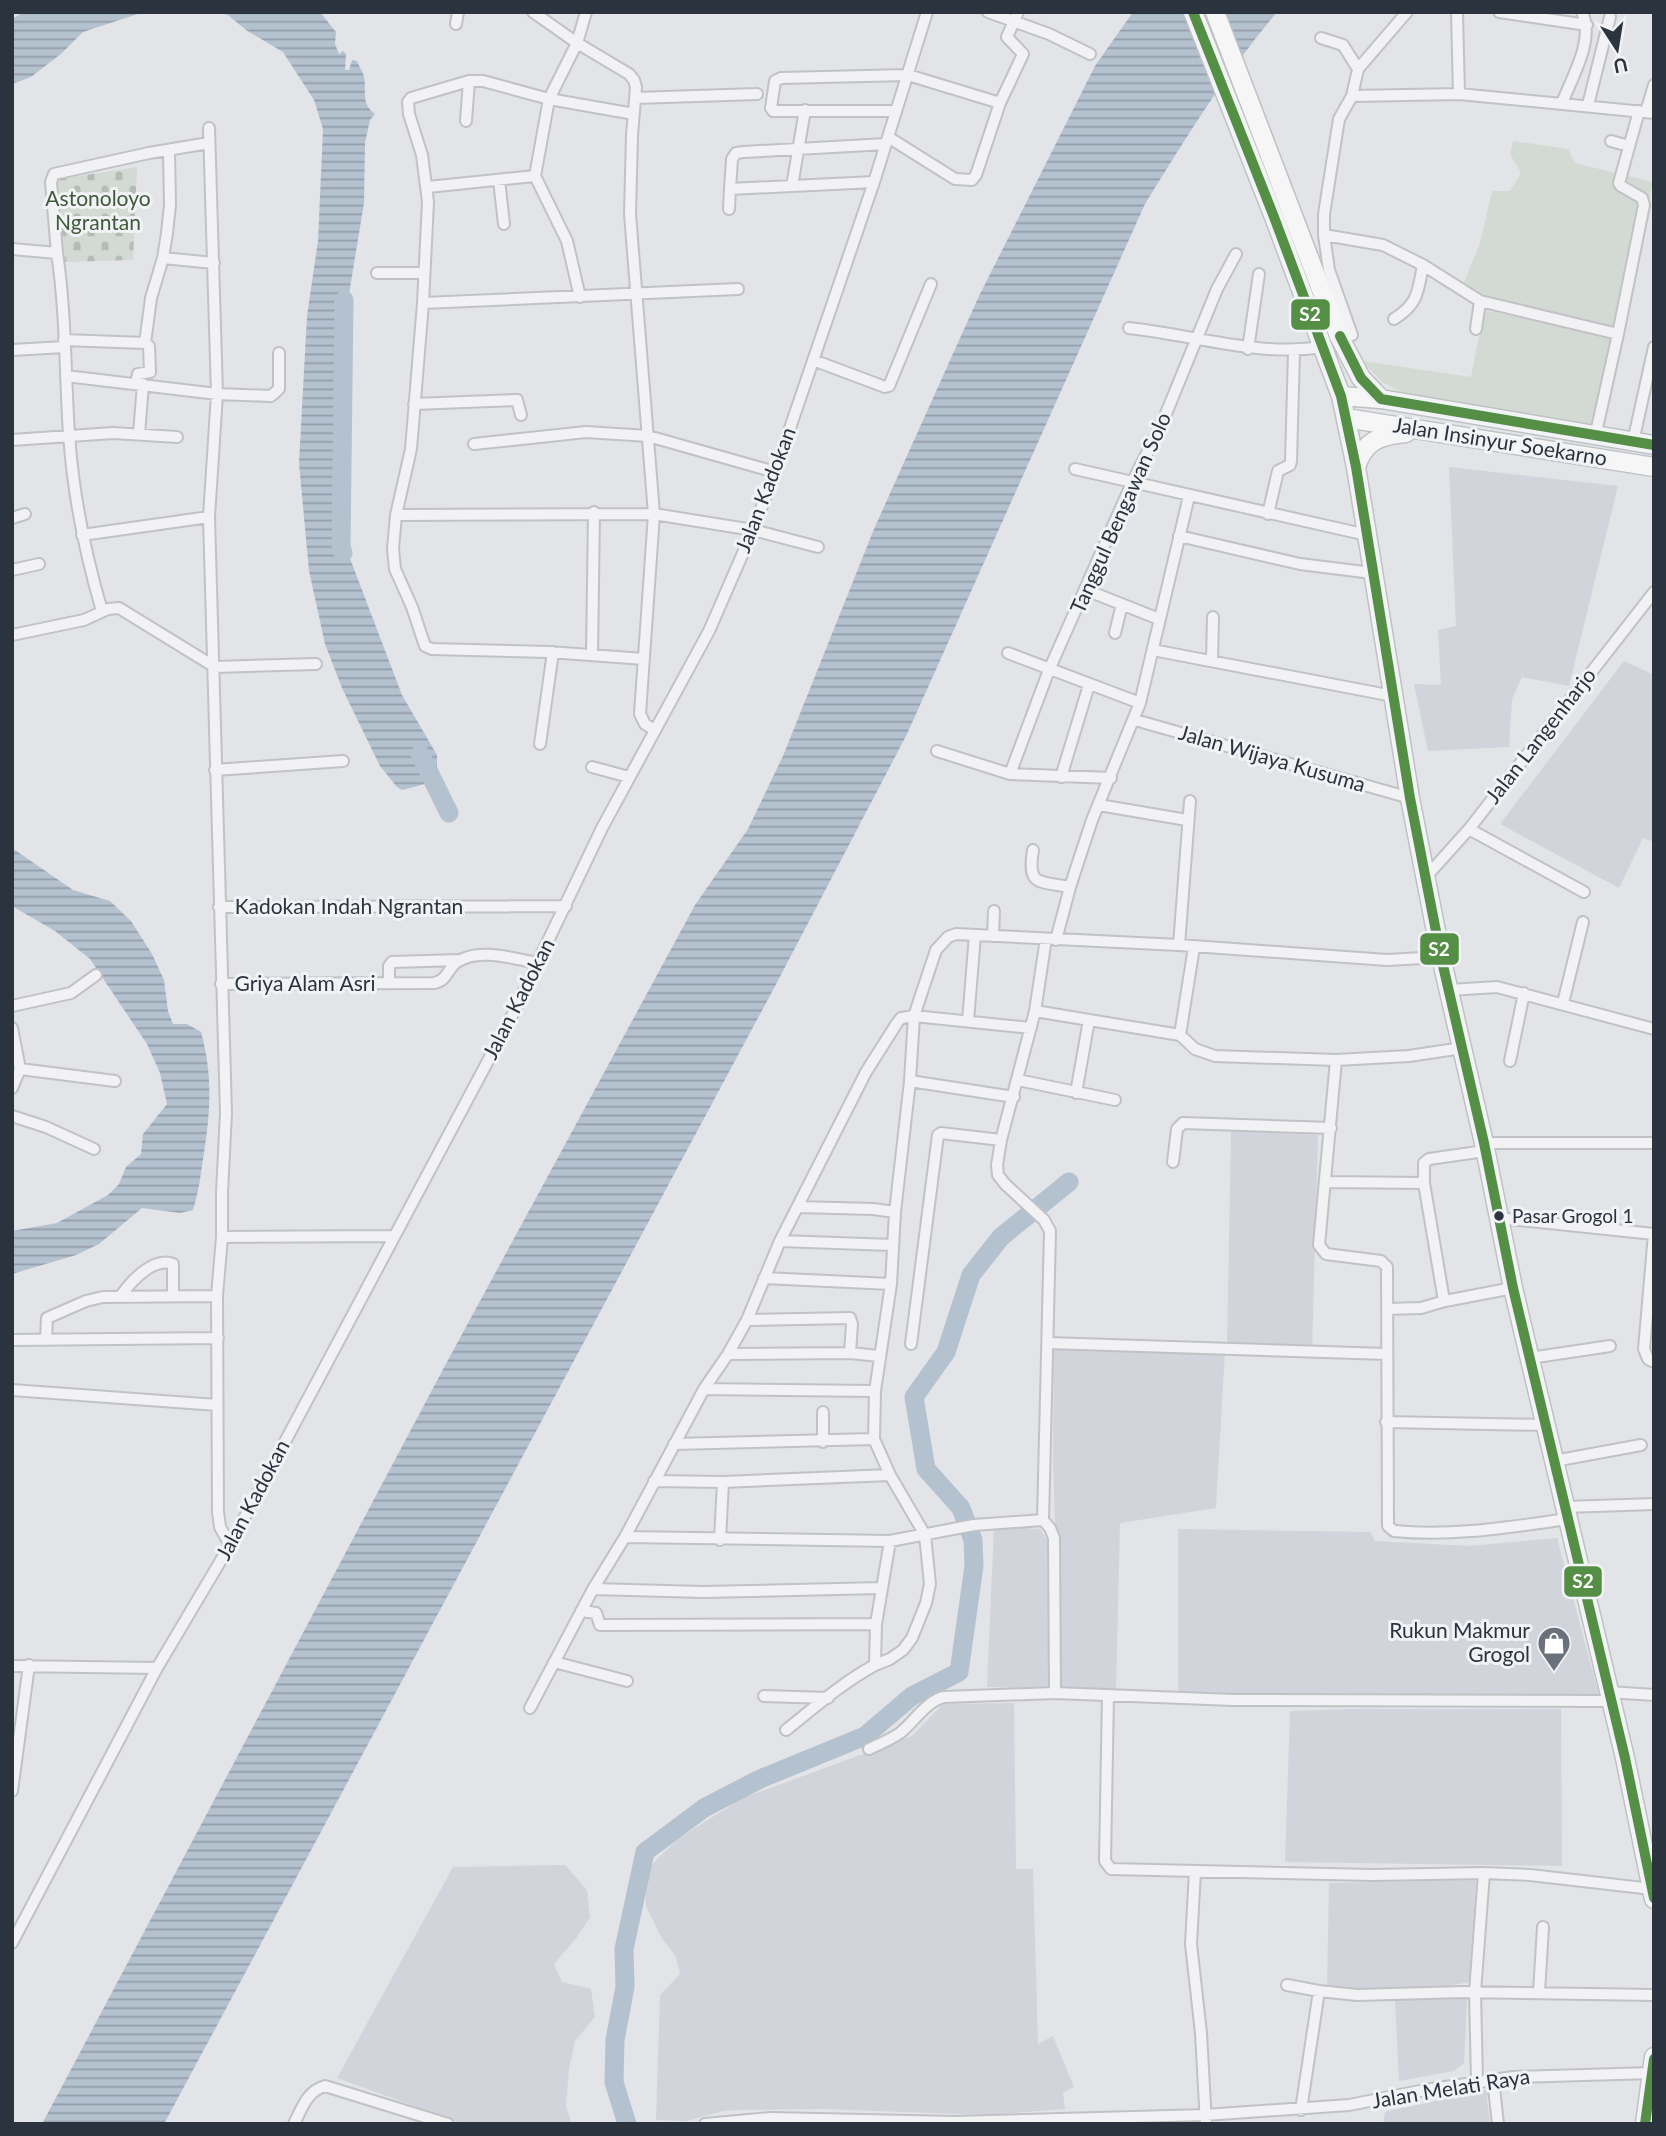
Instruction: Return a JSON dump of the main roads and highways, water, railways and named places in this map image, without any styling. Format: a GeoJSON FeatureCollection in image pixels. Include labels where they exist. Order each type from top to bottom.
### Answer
{"type":"FeatureCollection","features":[{"type":"Feature","properties":{"kind":"main road"},"geometry":{"type":"LineString","coordinates":[[1193,12],[1341,396],[1356,467],[1409,798],[1441,957],[1513,1289],[1610,1696],[1653,1894]]}},
{"type":"Feature","properties":{"kind":"main road"},"geometry":{"type":"LineString","coordinates":[[1215,12],[1339,336],[1361,378],[1381,399]]}},
{"type":"Feature","properties":{"kind":"main road","name":"Jalan Insinyur Soekarno"},"geometry":{"type":"LineString","coordinates":[[1341,396],[1381,399],[1654,445]]}},
{"type":"Feature","properties":{"kind":"main road","name":"Jalan Insinyur Soekarno"},"geometry":{"type":"LineString","coordinates":[[1346,418],[1654,467]]}},
{"type":"Feature","properties":{"kind":"main road"},"geometry":{"type":"LineString","coordinates":[[1356,467],[1362,452],[1370,443],[1399,433],[1424,431]]}},
{"type":"Feature","properties":{"kind":"main road"},"geometry":{"type":"LineString","coordinates":[[1579,454],[1594,436],[1605,459]]}},
{"type":"Feature","properties":{"kind":"main road"},"geometry":{"type":"LineString","coordinates":[[1645,2124],[1653,2065]]}},
{"type":"Feature","properties":{"kind":"water"},"geometry":{"type":"Polygon","coordinates":[[[24,12],[144,12],[83,32],[62,53],[31,77],[12,84],[12,19],[24,12]]]}},
{"type":"Feature","properties":{"kind":"water"},"geometry":{"type":"Polygon","coordinates":[[[216,12],[320,12],[336,32],[335,44],[339,54],[343,51],[346,54],[345,70],[349,70],[352,60],[357,61],[364,77],[367,106],[375,114],[370,120],[365,143],[364,203],[338,361],[333,474],[337,512],[346,548],[402,695],[437,755],[437,770],[425,784],[402,790],[380,766],[342,688],[325,644],[309,571],[299,463],[307,316],[318,241],[323,129],[314,100],[283,52],[246,30],[228,15],[216,12]]]}},
{"type":"Feature","properties":{"kind":"water"},"geometry":{"type":"Polygon","coordinates":[[[1133,12],[1277,12],[1191,130],[1145,204],[907,734],[773,990],[164,2124],[42,2124],[448,1360],[695,905],[748,829],[783,756],[874,529],[979,296],[1095,66],[1133,12]]]}},
{"type":"Feature","properties":{"kind":"water"},"geometry":{"type":"Polygon","coordinates":[[[12,848],[73,890],[110,901],[131,921],[152,954],[164,980],[168,1011],[173,1024],[187,1024],[201,1032],[208,1068],[209,1102],[193,1210],[180,1213],[142,1208],[99,1244],[76,1255],[12,1274],[12,1231],[57,1223],[108,1195],[119,1184],[126,1167],[141,1154],[143,1134],[167,1104],[160,1073],[147,1044],[90,959],[55,931],[12,906],[12,848]]]}},
{"type":"Feature","properties":{"kind":"waterway"},"geometry":{"type":"LineString","coordinates":[[343,553],[344,300]]}},
{"type":"Feature","properties":{"kind":"waterway"},"geometry":{"type":"LineString","coordinates":[[420,754],[449,813]]}},
{"type":"Feature","properties":{"kind":"waterway"},"geometry":{"type":"LineString","coordinates":[[627,2124],[614,2082],[615,2040],[625,1987],[624,1949],[645,1852],[704,1808],[760,1779],[865,1736],[912,1696],[959,1672],[974,1566],[973,1540],[961,1508],[926,1469],[914,1397],[946,1352],[971,1275],[1001,1237],[1069,1182]]}},
{"type":"Feature","properties":{"kind":"place","name":"Pasar Grogol 1"},"geometry":{"type":"Point","coordinates":[1499,1216]}},
{"type":"Feature","properties":{"kind":"place","name":"Rukun Makmur Grogol"},"geometry":{"type":"Point","coordinates":[1554,1673]}},
{"type":"Feature","properties":{"kind":"park label","name":"Astonoloyo Ngrantan"},"geometry":{"type":"Point","coordinates":[98,211]}}]}
